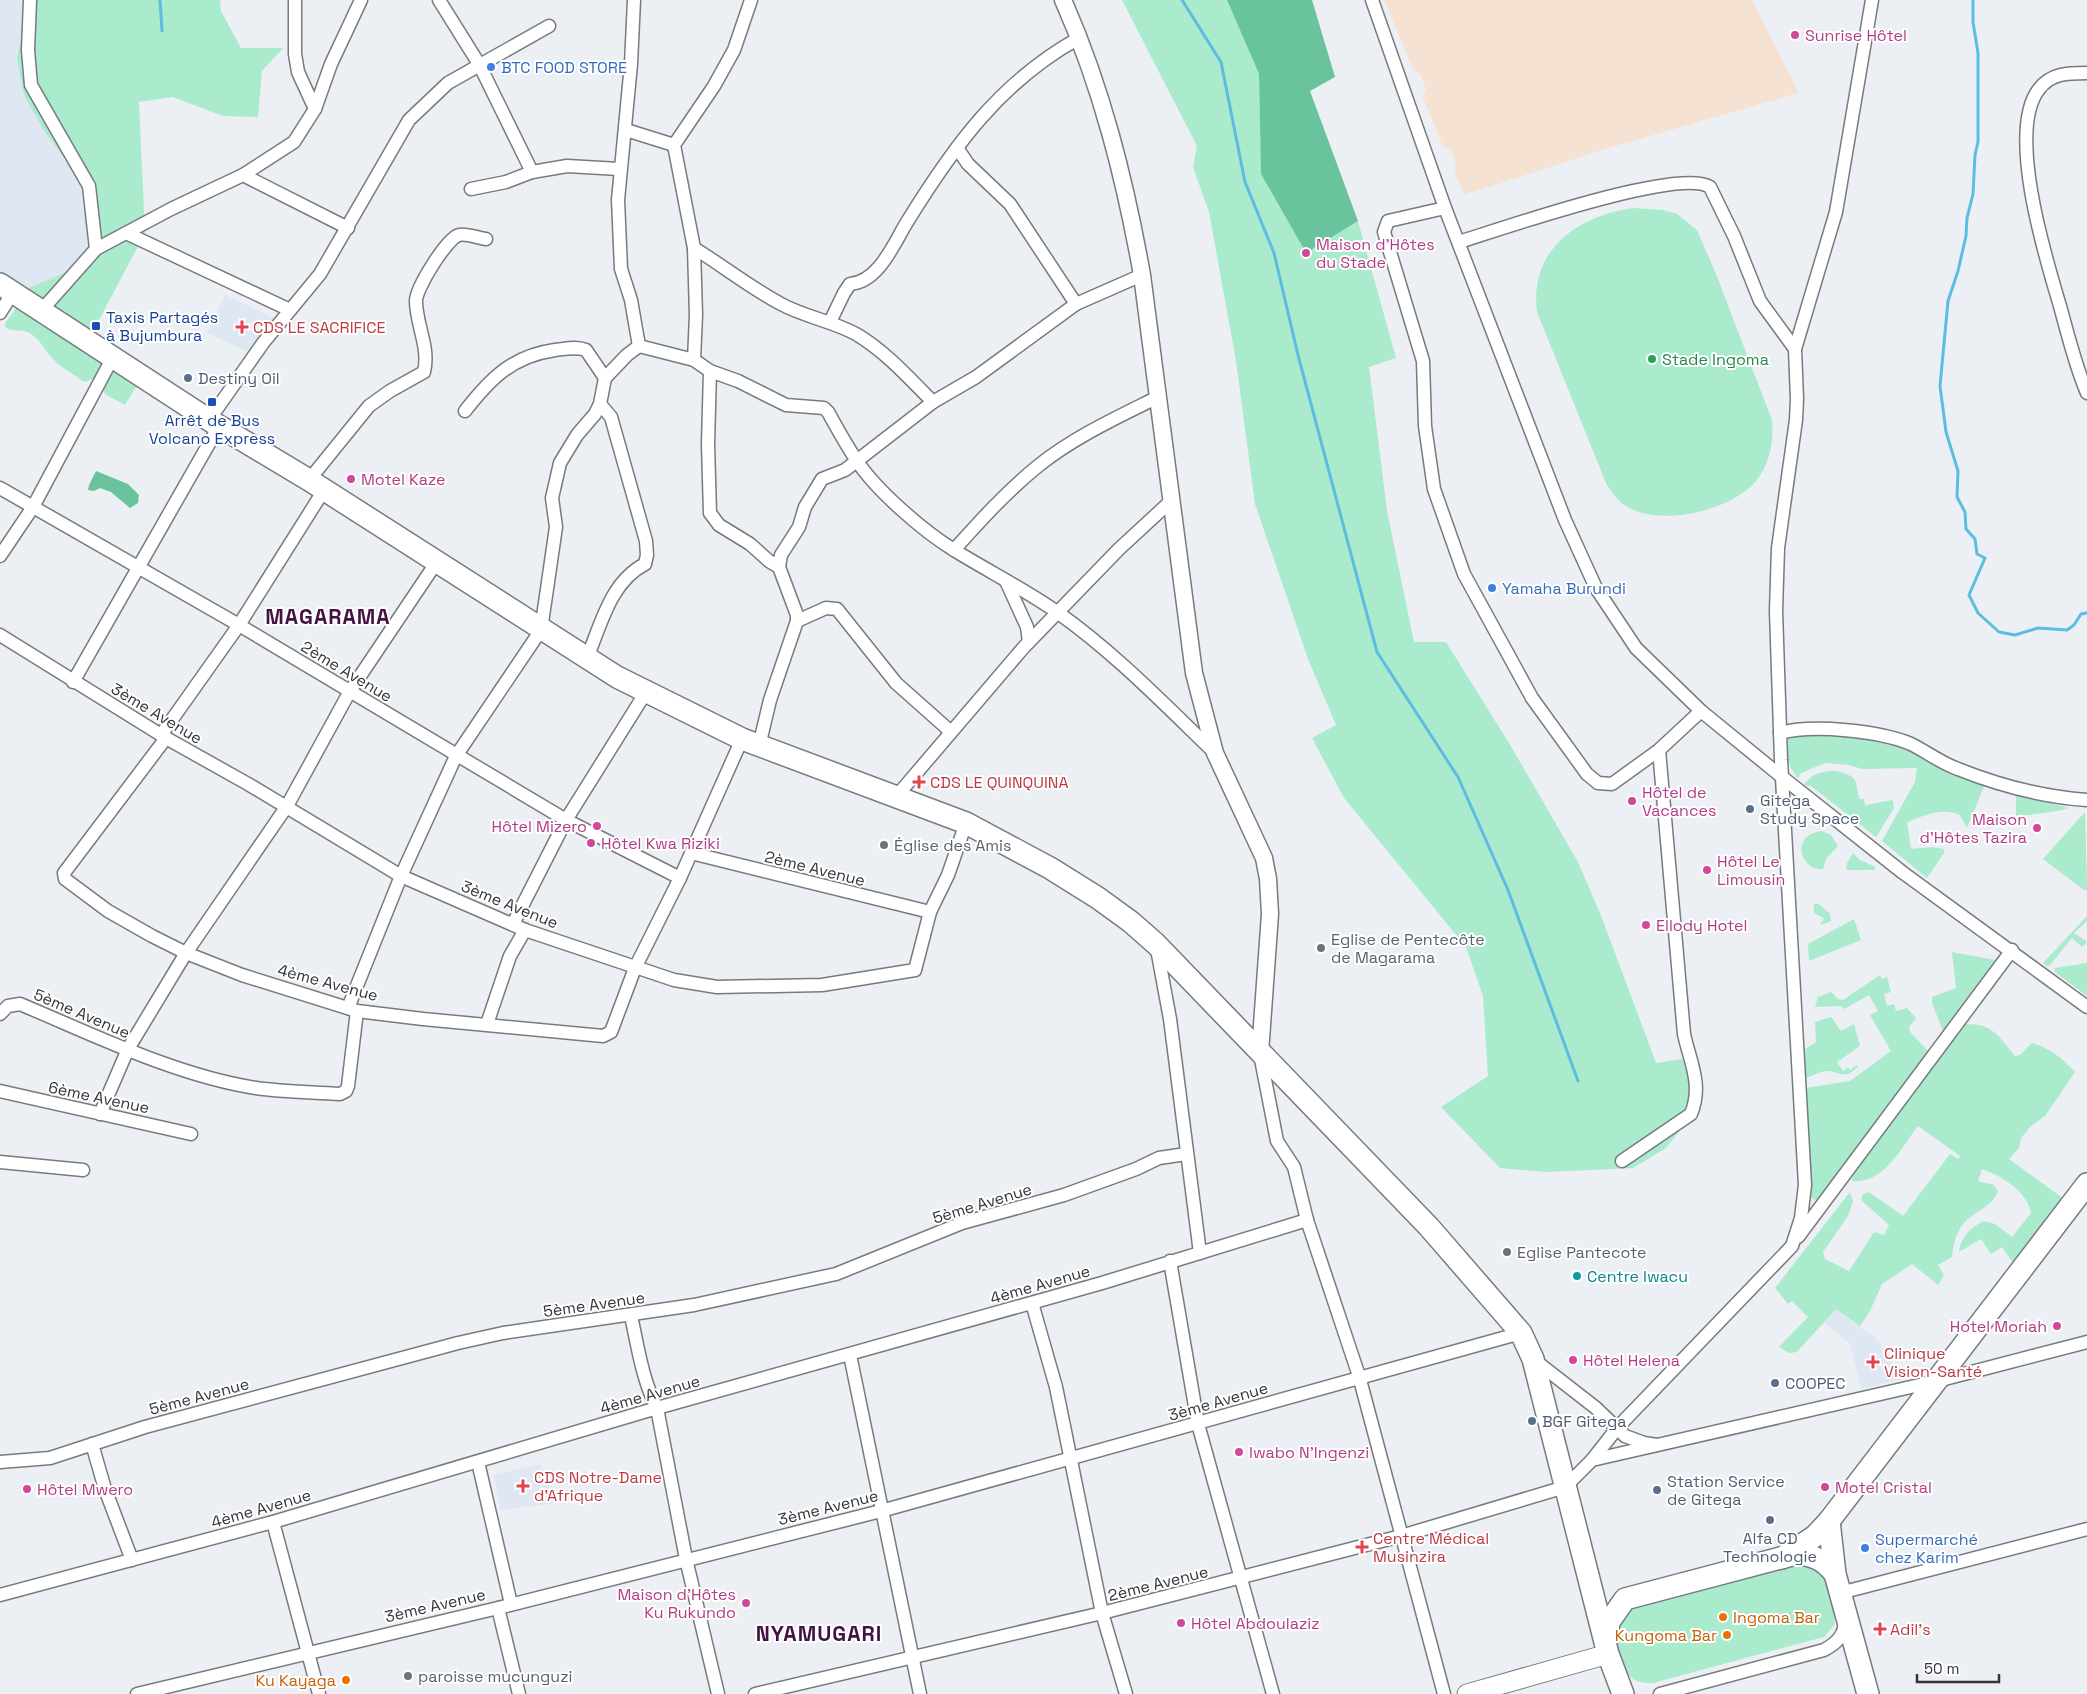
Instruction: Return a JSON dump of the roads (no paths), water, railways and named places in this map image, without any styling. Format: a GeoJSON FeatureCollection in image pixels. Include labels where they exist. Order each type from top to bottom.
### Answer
{"type":"FeatureCollection","features":[{"type":"Feature","properties":{"kind":"main road"},"geometry":{"type":"LineString","coordinates":[[7,288],[214,423],[317,485],[540,630],[646,692],[750,743],[966,823],[1073,882],[1131,922],[1156,944],[1429,1227],[1521,1332],[1533,1359],[1607,1650],[1623,1694]]}},
{"type":"Feature","properties":{"kind":"main road"},"geometry":{"type":"LineString","coordinates":[[1782,1558],[1815,1536],[1829,1520],[2087,1184]]}},
{"type":"Feature","properties":{"kind":"main road"},"geometry":{"type":"LineString","coordinates":[[1829,1520],[1837,1584],[1868,1694]]}},
{"type":"Feature","properties":{"kind":"main road"},"geometry":{"type":"LineString","coordinates":[[1587,1571],[1591,1581],[1605,1594],[1625,1599],[1796,1554],[1807,1554],[1827,1564],[1837,1584]]}},
{"type":"Feature","properties":{"kind":"main road"},"geometry":{"type":"LineString","coordinates":[[1607,1650],[1609,1622],[1625,1599]]}},
{"type":"Feature","properties":{"kind":"main road"},"geometry":{"type":"LineString","coordinates":[[1467,1694],[1607,1650]]}},
{"type":"Feature","properties":{"kind":"street"},"geometry":{"type":"LineString","coordinates":[[30,0],[28,50],[32,85],[89,186],[96,249]]}},
{"type":"Feature","properties":{"kind":"street"},"geometry":{"type":"LineString","coordinates":[[295,0],[295,54],[298,72],[314,109]]}},
{"type":"Feature","properties":{"kind":"street"},"geometry":{"type":"LineString","coordinates":[[40,311],[96,249],[244,175],[294,142],[314,109],[331,64],[361,0]]}},
{"type":"Feature","properties":{"kind":"street"},"geometry":{"type":"LineString","coordinates":[[439,0],[478,64],[532,172]]}},
{"type":"Feature","properties":{"kind":"street"},"geometry":{"type":"LineString","coordinates":[[634,0],[626,130],[618,200],[621,269],[632,300],[639,346]]}},
{"type":"Feature","properties":{"kind":"street"},"geometry":{"type":"LineString","coordinates":[[694,360],[696,315],[694,248],[674,145],[714,86],[734,50],[751,0]]}},
{"type":"Feature","properties":{"kind":"street"},"geometry":{"type":"LineString","coordinates":[[1063,0],[1079,38],[1113,138],[1142,275],[1194,673],[1215,753],[1264,858],[1268,878],[1270,914],[1260,1052],[1277,1141],[1294,1167],[1307,1220],[1359,1376],[1444,1694]]}},
{"type":"Feature","properties":{"kind":"street"},"geometry":{"type":"LineString","coordinates":[[1372,0],[1444,208],[1460,242],[1565,520],[1596,588],[1636,648],[1701,710],[1782,777],[1902,872],[2012,950],[2087,1007]]}},
{"type":"Feature","properties":{"kind":"street"},"geometry":{"type":"LineString","coordinates":[[1792,1246],[1801,1218],[1805,1185],[1780,734],[1777,565],[1780,524],[1796,420],[1795,349],[1836,212],[1872,0]]}},
{"type":"Feature","properties":{"kind":"street"},"geometry":{"type":"LineString","coordinates":[[73,682],[214,423],[263,343],[320,274],[348,228],[396,138],[409,120],[448,83],[478,64],[549,26]]}},
{"type":"Feature","properties":{"kind":"street"},"geometry":{"type":"LineString","coordinates":[[830,322],[850,284],[856,284],[884,262],[907,221],[978,120],[1018,80],[1050,55],[1079,38]]}},
{"type":"Feature","properties":{"kind":"street"},"geometry":{"type":"LineString","coordinates":[[2087,73],[2067,73],[2046,82],[2037,91],[2027,134],[2031,195],[2037,222],[2075,358],[2087,393]]}},
{"type":"Feature","properties":{"kind":"street"},"geometry":{"type":"LineString","coordinates":[[626,130],[674,145]]}},
{"type":"Feature","properties":{"kind":"street"},"geometry":{"type":"LineString","coordinates":[[957,148],[968,164],[1010,204],[1076,304]]}},
{"type":"Feature","properties":{"kind":"street"},"geometry":{"type":"LineString","coordinates":[[471,189],[506,182],[532,172],[567,166],[620,170]]}},
{"type":"Feature","properties":{"kind":"street"},"geometry":{"type":"LineString","coordinates":[[244,175],[348,228]]}},
{"type":"Feature","properties":{"kind":"street"},"geometry":{"type":"LineString","coordinates":[[1460,242],[1621,194],[1669,185],[1704,182],[1710,186],[1715,196],[1760,301],[1795,349]]}},
{"type":"Feature","properties":{"kind":"street"},"geometry":{"type":"LineString","coordinates":[[1444,208],[1388,221],[1384,232],[1423,361],[1425,426],[1434,489],[1464,574],[1532,698],[1592,780],[1598,783],[1612,784],[1659,750],[1701,710]]}},
{"type":"Feature","properties":{"kind":"street"},"geometry":{"type":"LineString","coordinates":[[126,233],[290,310]]}},
{"type":"Feature","properties":{"kind":"street"},"geometry":{"type":"LineString","coordinates":[[163,737],[239,625],[317,485],[369,406],[390,391],[424,372],[427,360],[416,302],[421,284],[454,238],[464,235],[486,239]]}},
{"type":"Feature","properties":{"kind":"street"},"geometry":{"type":"LineString","coordinates":[[694,248],[780,303],[799,313],[830,322],[856,334],[880,352],[933,402]]}},
{"type":"Feature","properties":{"kind":"street"},"geometry":{"type":"LineString","coordinates":[[635,968],[691,853],[750,743],[770,700],[797,622],[797,615],[779,567],[781,555],[799,527],[805,506],[818,483],[827,476],[845,470],[857,462],[933,402],[976,377],[1076,304],[1142,275]]}},
{"type":"Feature","properties":{"kind":"street"},"geometry":{"type":"LineString","coordinates":[[0,313],[7,288]]}},
{"type":"Feature","properties":{"kind":"street"},"geometry":{"type":"LineString","coordinates":[[353,1009],[401,876],[456,756],[540,630],[556,527],[552,498],[560,463],[577,435],[595,414],[600,404],[605,378],[627,354],[639,346],[694,360],[710,371],[738,381],[786,405],[824,408],[857,462],[899,506],[954,550],[1006,581],[1024,589],[1059,613],[1118,660],[1215,753]]}},
{"type":"Feature","properties":{"kind":"street"},"geometry":{"type":"LineString","coordinates":[[465,411],[484,386],[502,370],[526,358],[545,352],[568,348],[586,350],[605,378]]}},
{"type":"Feature","properties":{"kind":"street"},"geometry":{"type":"LineString","coordinates":[[0,556],[33,508],[113,358]]}},
{"type":"Feature","properties":{"kind":"street"},"geometry":{"type":"LineString","coordinates":[[710,371],[708,444],[710,513],[718,525],[750,544],[769,562],[779,567]]}},
{"type":"Feature","properties":{"kind":"street"},"geometry":{"type":"LineString","coordinates":[[954,550],[989,511],[1039,466],[1087,434],[1158,397]]}},
{"type":"Feature","properties":{"kind":"street"},"geometry":{"type":"LineString","coordinates":[[587,658],[611,600],[620,584],[632,570],[645,564],[647,555],[646,541],[611,417],[600,404]]}},
{"type":"Feature","properties":{"kind":"street","name":"2ème Avenue"},"geometry":{"type":"LineString","coordinates":[[0,488],[239,625],[566,820],[680,878]]}},
{"type":"Feature","properties":{"kind":"street"},"geometry":{"type":"LineString","coordinates":[[895,798],[1029,642],[1059,613],[1118,549],[1171,501]]}},
{"type":"Feature","properties":{"kind":"street"},"geometry":{"type":"LineString","coordinates":[[100,1114],[128,1049],[186,953],[287,806],[350,691],[436,563]]}},
{"type":"Feature","properties":{"kind":"street"},"geometry":{"type":"LineString","coordinates":[[1006,581],[1027,627],[1029,642]]}},
{"type":"Feature","properties":{"kind":"street"},"geometry":{"type":"LineString","coordinates":[[797,622],[826,608],[837,609],[896,683],[950,732]]}},
{"type":"Feature","properties":{"kind":"street","name":"3ème Avenue"},"geometry":{"type":"LineString","coordinates":[[0,635],[163,737],[287,806],[401,876],[519,927],[674,980],[716,987],[822,985],[911,972],[918,966],[930,912],[948,875],[966,823]]}},
{"type":"Feature","properties":{"kind":"street"},"geometry":{"type":"LineString","coordinates":[[487,1024],[519,927],[566,820],[646,692]]}},
{"type":"Feature","properties":{"kind":"street"},"geometry":{"type":"LineString","coordinates":[[1780,734],[1794,729],[1820,728],[1894,739],[1911,744],[1944,764],[1983,778],[2046,795],[2087,800]]}},
{"type":"Feature","properties":{"kind":"street","name":"4ème Avenue"},"geometry":{"type":"LineString","coordinates":[[163,737],[64,873],[65,879],[108,911],[186,953],[242,974],[353,1009],[423,1019],[608,1035],[611,1032],[635,968]]}},
{"type":"Feature","properties":{"kind":"street"},"geometry":{"type":"LineString","coordinates":[[1622,1161],[1691,1114],[1697,1092],[1692,1060],[1684,1034],[1659,750]]}},
{"type":"Feature","properties":{"kind":"street","name":"2ème Avenue"},"geometry":{"type":"LineString","coordinates":[[691,853],[930,912]]}},
{"type":"Feature","properties":{"kind":"street"},"geometry":{"type":"LineString","coordinates":[[1156,944],[1170,1019],[1200,1253]]}},
{"type":"Feature","properties":{"kind":"street"},"geometry":{"type":"LineString","coordinates":[[1565,1487],[1592,1460],[1618,1427],[1792,1246],[2012,950]]}},
{"type":"Feature","properties":{"kind":"street","name":"5ème Avenue"},"geometry":{"type":"LineString","coordinates":[[4,1010],[20,1004],[128,1049],[204,1076],[256,1088],[340,1094],[346,1091],[353,1009]]}},
{"type":"Feature","properties":{"kind":"street","name":"6ème Avenue"},"geometry":{"type":"LineString","coordinates":[[0,1091],[191,1134]]}},
{"type":"Feature","properties":{"kind":"street","name":"5ème Avenue"},"geometry":{"type":"LineString","coordinates":[[0,1462],[50,1458],[92,1444],[458,1343],[503,1333],[632,1316],[694,1305],[836,1274],[962,1223],[1064,1195],[1136,1169],[1159,1158],[1186,1154]]}},
{"type":"Feature","properties":{"kind":"street"},"geometry":{"type":"LineString","coordinates":[[0,1162],[83,1170]]}},
{"type":"Feature","properties":{"kind":"street","name":"4ème Avenue"},"geometry":{"type":"LineString","coordinates":[[0,1595],[273,1522],[657,1408],[1032,1303],[1307,1220]]}},
{"type":"Feature","properties":{"kind":"street"},"geometry":{"type":"LineString","coordinates":[[1170,1262],[1198,1424],[1273,1694]]}},
{"type":"Feature","properties":{"kind":"street"},"geometry":{"type":"LineString","coordinates":[[1032,1303],[1056,1387],[1102,1613],[1126,1694]]}},
{"type":"Feature","properties":{"kind":"street"},"geometry":{"type":"LineString","coordinates":[[632,1316],[641,1367],[657,1408],[686,1559],[718,1694]]}},
{"type":"Feature","properties":{"kind":"street","name":"3ème Avenue"},"geometry":{"type":"LineString","coordinates":[[137,1694],[308,1651],[498,1608],[880,1511],[1198,1424],[1359,1376],[1521,1332]]}},
{"type":"Feature","properties":{"kind":"street"},"geometry":{"type":"LineString","coordinates":[[1592,1460],[1937,1381],[2087,1342]]}},
{"type":"Feature","properties":{"kind":"street"},"geometry":{"type":"LineString","coordinates":[[850,1355],[880,1511],[920,1694]]}},
{"type":"Feature","properties":{"kind":"street"},"geometry":{"type":"LineString","coordinates":[[1533,1359],[1618,1427],[1625,1436],[1644,1443],[1658,1445],[1674,1442]]}},
{"type":"Feature","properties":{"kind":"street"},"geometry":{"type":"LineString","coordinates":[[92,1444],[104,1489],[132,1560]]}},
{"type":"Feature","properties":{"kind":"street"},"geometry":{"type":"LineString","coordinates":[[478,1462],[511,1604]]}},
{"type":"Feature","properties":{"kind":"street","name":"2ème Avenue"},"geometry":{"type":"LineString","coordinates":[[755,1694],[1240,1579],[1401,1536],[1565,1487]]}},
{"type":"Feature","properties":{"kind":"street"},"geometry":{"type":"LineString","coordinates":[[273,1522],[319,1694]]}},
{"type":"Feature","properties":{"kind":"street"},"geometry":{"type":"LineString","coordinates":[[1837,1584],[2087,1530]]}},
{"type":"Feature","properties":{"kind":"street"},"geometry":{"type":"LineString","coordinates":[[498,1608],[519,1694]]}},
{"type":"Feature","properties":{"kind":"street"},"geometry":{"type":"LineString","coordinates":[[1660,1694],[1824,1650],[1840,1638],[1845,1628],[1846,1614]]}},
{"type":"Feature","properties":{"kind":"waterway"},"geometry":{"type":"LineString","coordinates":[[160,0],[162,31]]}},
{"type":"Feature","properties":{"kind":"waterway"},"geometry":{"type":"LineString","coordinates":[[1182,0],[1221,62],[1245,182],[1274,253],[1298,355],[1377,652],[1458,777],[1508,890],[1578,1081]]}},
{"type":"Feature","properties":{"kind":"waterway"},"geometry":{"type":"LineString","coordinates":[[1973,0],[1973,22],[1978,53],[1978,142],[1975,155],[1973,194],[1967,218],[1966,236],[1958,271],[1948,301],[1940,386],[1946,432],[1958,471],[1957,497],[1965,512],[1966,529],[1975,539],[1977,554],[1985,558],[1969,595],[1978,613],[1999,632],[2015,635],[2038,628],[2067,630],[2074,625],[2081,614],[2087,613]]}},
{"type":"Feature","properties":{"kind":"place","name":"Sunrise Hôtel"},"geometry":{"type":"Point","coordinates":[1795,35]}},
{"type":"Feature","properties":{"kind":"place","name":"BTC FOOD STORE"},"geometry":{"type":"Point","coordinates":[491,67]}},
{"type":"Feature","properties":{"kind":"place","name":"Maison d'Hôtes du Stade"},"geometry":{"type":"Point","coordinates":[1306,253]}},
{"type":"Feature","properties":{"kind":"place","name":"Taxis Partagés à Bujumbura"},"geometry":{"type":"Point","coordinates":[96,326]}},
{"type":"Feature","properties":{"kind":"place","name":"CDS LE SACRIFICE"},"geometry":{"type":"Point","coordinates":[242,327]}},
{"type":"Feature","properties":{"kind":"place","name":"Stade Ingoma"},"geometry":{"type":"Point","coordinates":[1652,359]}},
{"type":"Feature","properties":{"kind":"place","name":"Destiny Oil"},"geometry":{"type":"Point","coordinates":[188,378]}},
{"type":"Feature","properties":{"kind":"place","name":"Arrêt de Bus Volcano Express"},"geometry":{"type":"Point","coordinates":[212,402]}},
{"type":"Feature","properties":{"kind":"place","name":"Motel Kaze"},"geometry":{"type":"Point","coordinates":[351,479]}},
{"type":"Feature","properties":{"kind":"place","name":"Yamaha Burundi"},"geometry":{"type":"Point","coordinates":[1492,588]}},
{"type":"Feature","properties":{"kind":"place","name":"CDS LE QUINQUINA"},"geometry":{"type":"Point","coordinates":[919,782]}},
{"type":"Feature","properties":{"kind":"place","name":"Hôtel de Vacances"},"geometry":{"type":"Point","coordinates":[1632,801]}},
{"type":"Feature","properties":{"kind":"place","name":"Gitega Study Space"},"geometry":{"type":"Point","coordinates":[1750,809]}},
{"type":"Feature","properties":{"kind":"place","name":"Hôtel Mizero"},"geometry":{"type":"Point","coordinates":[597,826]}},
{"type":"Feature","properties":{"kind":"place","name":"Maison d'Hôtes Tazira"},"geometry":{"type":"Point","coordinates":[2037,828]}},
{"type":"Feature","properties":{"kind":"place","name":"Hôtel Kwa Riziki"},"geometry":{"type":"Point","coordinates":[591,843]}},
{"type":"Feature","properties":{"kind":"place","name":"Église des Amis"},"geometry":{"type":"Point","coordinates":[884,845]}},
{"type":"Feature","properties":{"kind":"place","name":"Hôtel Le Limousin"},"geometry":{"type":"Point","coordinates":[1707,870]}},
{"type":"Feature","properties":{"kind":"place","name":"Ellody Hotel"},"geometry":{"type":"Point","coordinates":[1646,925]}},
{"type":"Feature","properties":{"kind":"place","name":"Eglise de Pentecôte de Magarama"},"geometry":{"type":"Point","coordinates":[1321,948]}},
{"type":"Feature","properties":{"kind":"place","name":"Eglise Pantecote"},"geometry":{"type":"Point","coordinates":[1507,1252]}},
{"type":"Feature","properties":{"kind":"place","name":"Centre Iwacu"},"geometry":{"type":"Point","coordinates":[1577,1276]}},
{"type":"Feature","properties":{"kind":"place","name":"Hotel Moriah"},"geometry":{"type":"Point","coordinates":[2057,1326]}},
{"type":"Feature","properties":{"kind":"place","name":"Hôtel Helena"},"geometry":{"type":"Point","coordinates":[1573,1360]}},
{"type":"Feature","properties":{"kind":"place","name":"Clinique Vision-Santé"},"geometry":{"type":"Point","coordinates":[1873,1362]}},
{"type":"Feature","properties":{"kind":"place","name":"COOPEC"},"geometry":{"type":"Point","coordinates":[1775,1383]}},
{"type":"Feature","properties":{"kind":"place","name":"BGF Gitega"},"geometry":{"type":"Point","coordinates":[1532,1421]}},
{"type":"Feature","properties":{"kind":"place","name":"Iwabo N'Ingenzi"},"geometry":{"type":"Point","coordinates":[1239,1452]}},
{"type":"Feature","properties":{"kind":"place","name":"CDS Notre-Dame d'Afrique"},"geometry":{"type":"Point","coordinates":[523,1486]}},
{"type":"Feature","properties":{"kind":"place","name":"Motel Cristal"},"geometry":{"type":"Point","coordinates":[1825,1487]}},
{"type":"Feature","properties":{"kind":"place","name":"Hôtel Mwero"},"geometry":{"type":"Point","coordinates":[27,1489]}},
{"type":"Feature","properties":{"kind":"place","name":"Station Service de Gitega"},"geometry":{"type":"Point","coordinates":[1657,1490]}},
{"type":"Feature","properties":{"kind":"place","name":"Alfa CD Technologie"},"geometry":{"type":"Point","coordinates":[1770,1520]}},
{"type":"Feature","properties":{"kind":"place","name":"Centre Médical Musinzira"},"geometry":{"type":"Point","coordinates":[1362,1547]}},
{"type":"Feature","properties":{"kind":"place","name":"Supermarché chez Karim"},"geometry":{"type":"Point","coordinates":[1865,1548]}},
{"type":"Feature","properties":{"kind":"place","name":"Maison d'Hôtes Ku Rukundo"},"geometry":{"type":"Point","coordinates":[746,1603]}},
{"type":"Feature","properties":{"kind":"place","name":"Ingoma Bar"},"geometry":{"type":"Point","coordinates":[1723,1617]}},
{"type":"Feature","properties":{"kind":"place","name":"Hôtel Abdoulaziz"},"geometry":{"type":"Point","coordinates":[1181,1623]}},
{"type":"Feature","properties":{"kind":"place","name":"Adil’s"},"geometry":{"type":"Point","coordinates":[1880,1629]}},
{"type":"Feature","properties":{"kind":"place","name":"Kungoma Bar"},"geometry":{"type":"Point","coordinates":[1727,1635]}},
{"type":"Feature","properties":{"kind":"place","name":"paroisse mucunguzi"},"geometry":{"type":"Point","coordinates":[408,1676]}},
{"type":"Feature","properties":{"kind":"place","name":"Ku Kayaga"},"geometry":{"type":"Point","coordinates":[346,1680]}},
{"type":"Feature","properties":{"kind":"district","name":"MAGARAMA"},"geometry":{"type":"Point","coordinates":[328,617]}},
{"type":"Feature","properties":{"kind":"district","name":"NYAMUGARI"},"geometry":{"type":"Point","coordinates":[819,1634]}}]}
